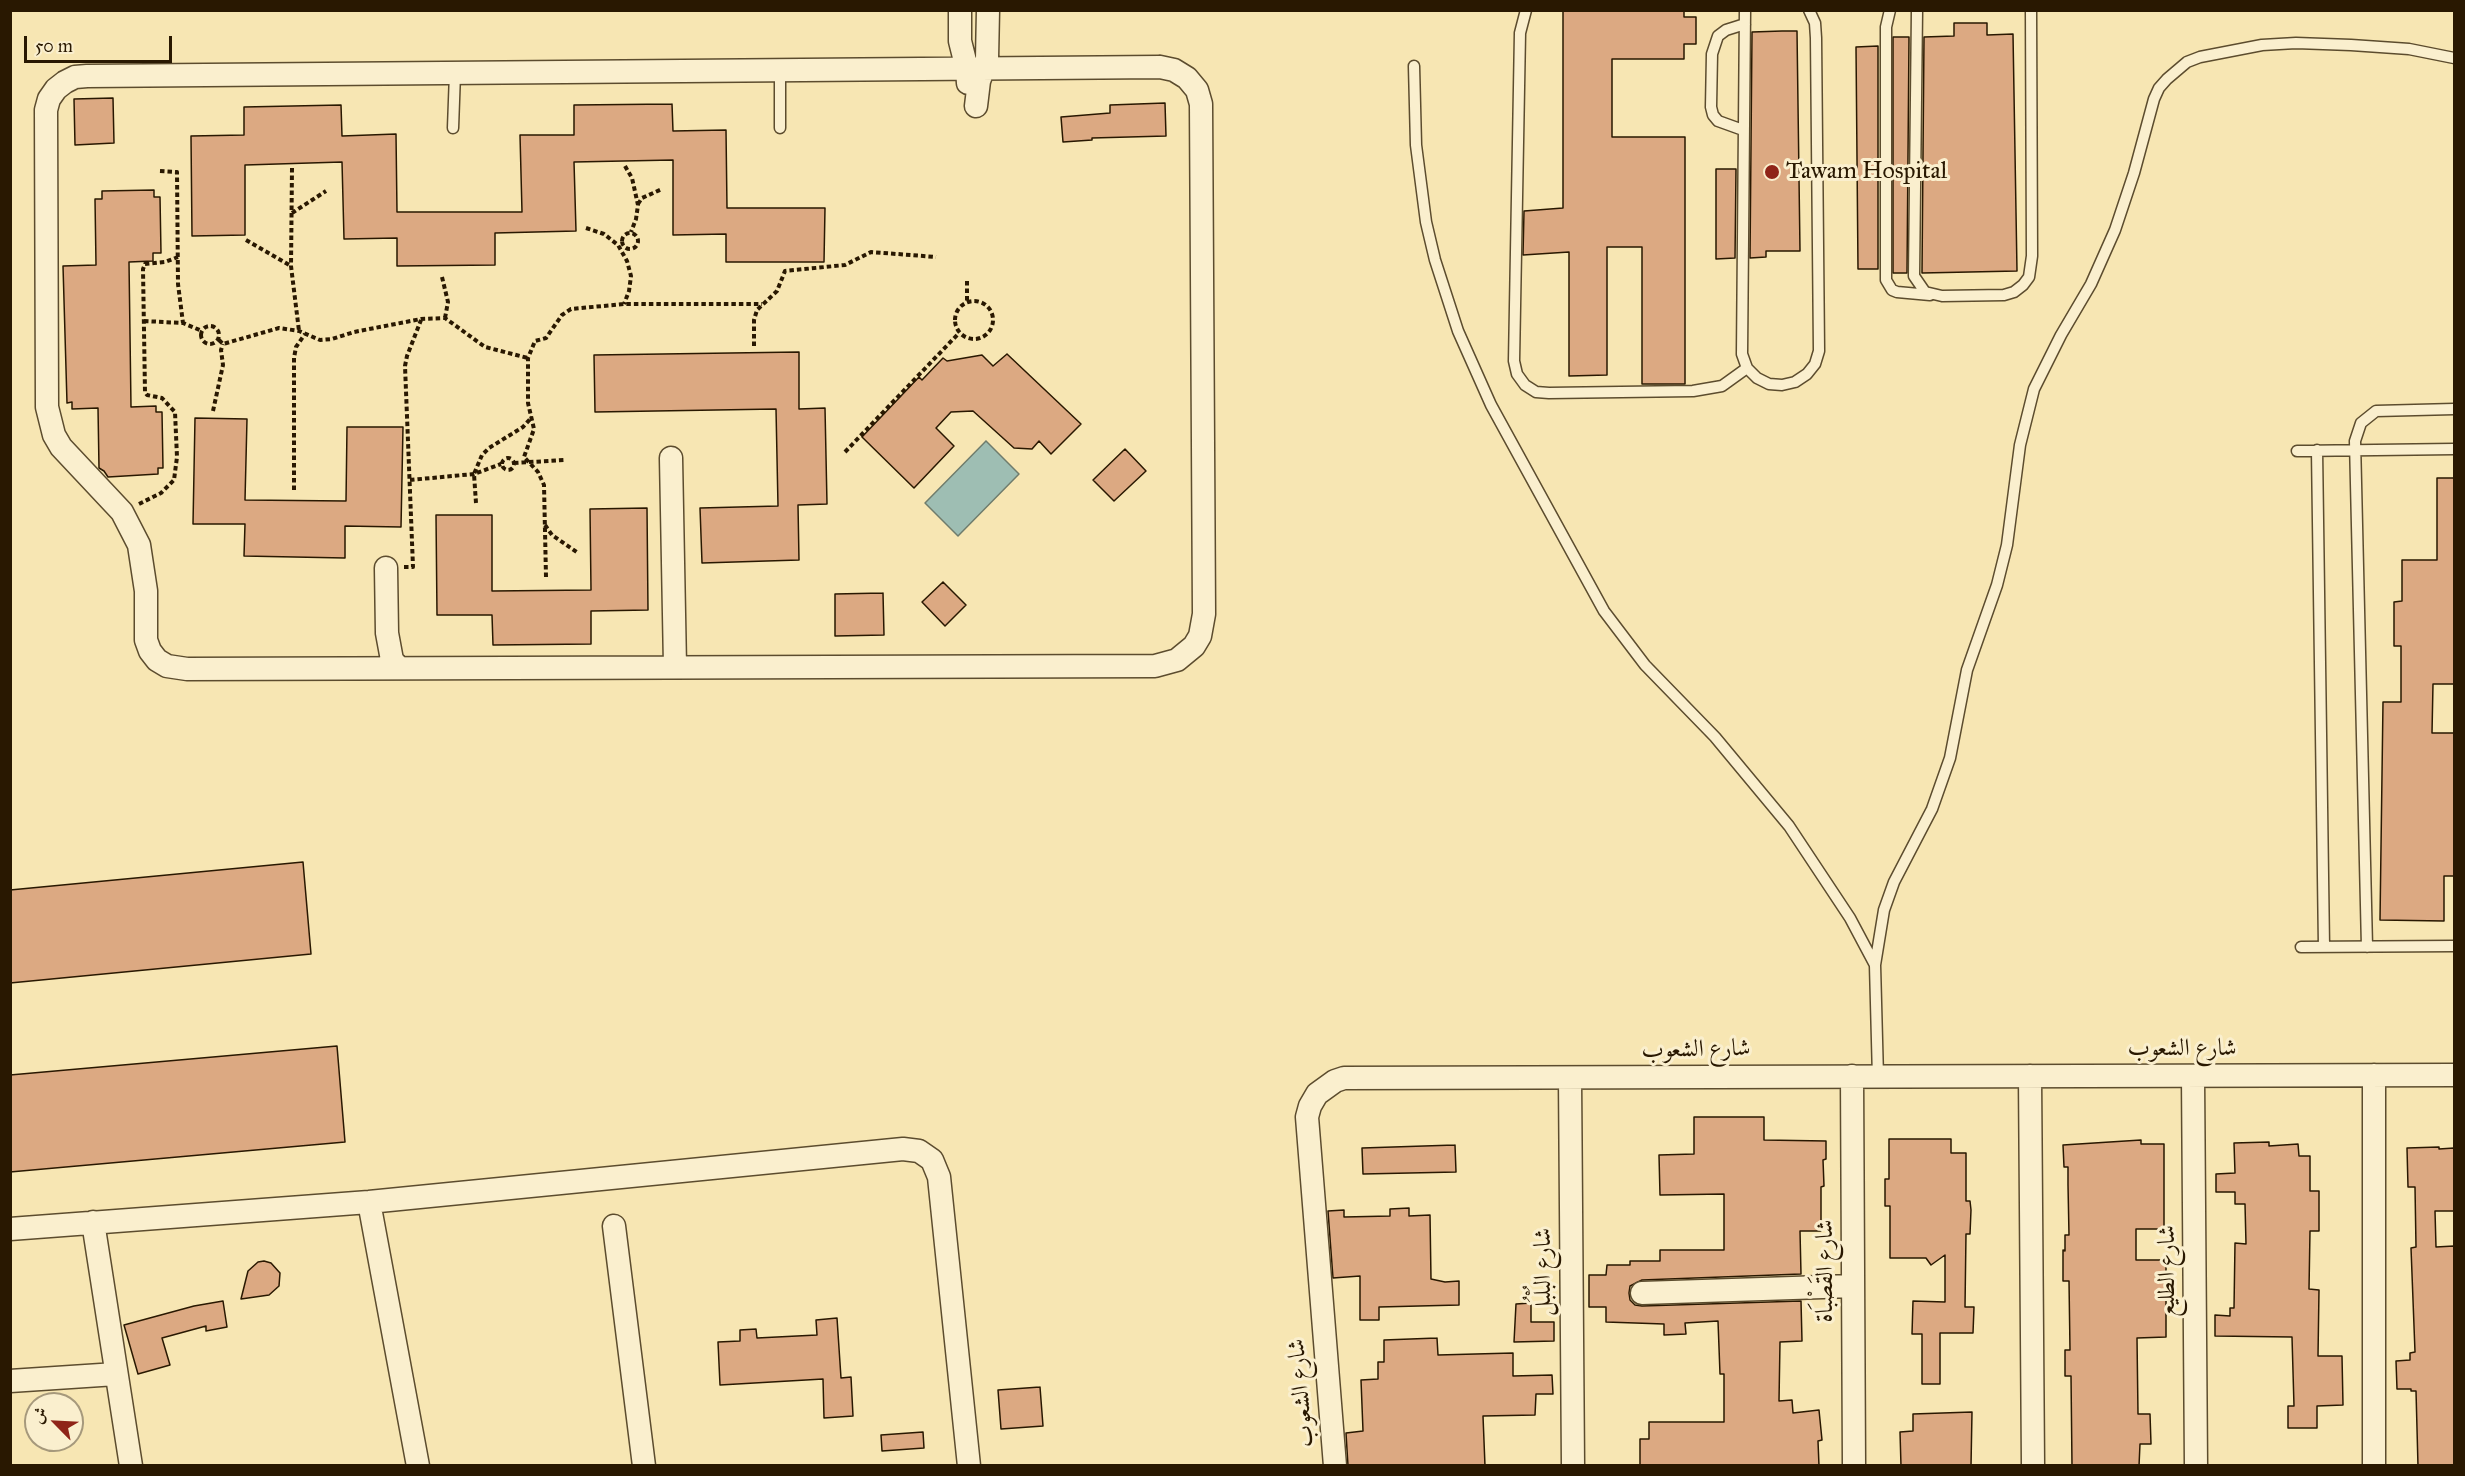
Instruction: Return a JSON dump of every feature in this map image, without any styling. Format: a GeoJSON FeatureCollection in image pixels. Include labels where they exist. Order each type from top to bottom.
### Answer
{"type":"FeatureCollection","features":[{"type":"Feature","properties":{"kind":"street"},"geometry":{"type":"LineString","coordinates":[[960,10],[960,41],[975,69]]}},
{"type":"Feature","properties":{"kind":"street"},"geometry":{"type":"LineString","coordinates":[[971,105],[975,69],[989,46],[988,10]]}},
{"type":"Feature","properties":{"kind":"street"},"geometry":{"type":"LineString","coordinates":[[1160,67],[1174,70],[1187,78],[1197,90],[1202,104],[1204,614],[1200,636],[1194,646],[1177,660],[1155,666],[187,669],[166,666],[150,651],[146,640],[144,567],[139,545],[122,512],[61,447],[54,435],[47,407],[46,110],[49,99],[65,81],[87,76],[975,69],[1160,67]]}},
{"type":"Feature","properties":{"kind":"street"},"geometry":{"type":"LineString","coordinates":[[671,458],[675,666]]}},
{"type":"Feature","properties":{"kind":"street"},"geometry":{"type":"LineString","coordinates":[[386,568],[387,633],[392,660],[399,668]]}},
{"type":"Feature","properties":{"kind":"street","name":"شارع الشعوب"},"geometry":{"type":"LineString","coordinates":[[1335,1466],[1307,1130],[1310,1106],[1325,1087],[1344,1078],[2193,1077],[2454,1074]]}},
{"type":"Feature","properties":{"kind":"street"},"geometry":{"type":"LineString","coordinates":[[2374,1075],[2374,1466]]}},
{"type":"Feature","properties":{"kind":"street","name":"شارع القَصْبَاة"},"geometry":{"type":"LineString","coordinates":[[1852,1076],[1854,1466]]}},
{"type":"Feature","properties":{"kind":"street"},"geometry":{"type":"LineString","coordinates":[[2030,1076],[2033,1466]]}},
{"type":"Feature","properties":{"kind":"street","name":"شارع الطليع"},"geometry":{"type":"LineString","coordinates":[[2193,1077],[2196,1466]]}},
{"type":"Feature","properties":{"kind":"street","name":"شارع البُلْبُل"},"geometry":{"type":"LineString","coordinates":[[1570,1078],[1573,1466]]}},
{"type":"Feature","properties":{"kind":"street"},"geometry":{"type":"LineString","coordinates":[[10,1228],[369,1202],[903,1149],[919,1151],[932,1160],[939,1177],[969,1466]]}},
{"type":"Feature","properties":{"kind":"street"},"geometry":{"type":"LineString","coordinates":[[369,1202],[418,1466]]}},
{"type":"Feature","properties":{"kind":"street"},"geometry":{"type":"LineString","coordinates":[[93,1222],[131,1466]]}},
{"type":"Feature","properties":{"kind":"street"},"geometry":{"type":"LineString","coordinates":[[614,1226],[644,1466]]}},
{"type":"Feature","properties":{"kind":"street"},"geometry":{"type":"LineString","coordinates":[[1642,1293],[1853,1286]]}},
{"type":"Feature","properties":{"kind":"street"},"geometry":{"type":"LineString","coordinates":[[10,1381],[116,1374]]}},
{"type":"Feature","properties":{"kind":"lane"},"geometry":{"type":"LineString","coordinates":[[1526,10],[1520,45],[1514,361],[1517,374],[1525,385],[1536,392],[1693,392],[1722,386],[1747,368]]}},
{"type":"Feature","properties":{"kind":"lane"},"geometry":{"type":"LineString","coordinates":[[1746,10],[1741,339],[1742,354],[1747,368],[1757,378],[1769,384],[1789,383],[1807,374],[1815,364],[1819,351],[1816,38],[1815,23],[1809,10]]}},
{"type":"Feature","properties":{"kind":"lane"},"geometry":{"type":"LineString","coordinates":[[1890,10],[1886,27],[1886,280],[1892,290],[1897,292],[1933,295],[2004,295],[2014,292],[2029,277],[2032,256],[2031,10]]}},
{"type":"Feature","properties":{"kind":"lane"},"geometry":{"type":"LineString","coordinates":[[1917,10],[1914,276],[1924,292],[1933,295]]}},
{"type":"Feature","properties":{"kind":"lane"},"geometry":{"type":"LineString","coordinates":[[1743,130],[1718,121],[1713,115],[1712,86],[1713,45],[1718,36],[1726,30],[1745,24]]}},
{"type":"Feature","properties":{"kind":"lane"},"geometry":{"type":"LineString","coordinates":[[1878,1078],[1875,965],[1884,910],[1894,882],[1932,809],[1950,758],[1967,670],[1997,585],[2007,545],[2020,445],[2034,389],[2061,335],[2091,284],[2115,230],[2129,192],[2159,88],[2166,79],[2187,62],[2200,57],[2271,44],[2296,43],[2397,49],[2454,58]]}},
{"type":"Feature","properties":{"kind":"lane"},"geometry":{"type":"LineString","coordinates":[[1414,66],[1416,145],[1431,241],[1458,331],[1491,405],[1604,611],[1645,665],[1715,737],[1789,826],[1850,918],[1875,965]]}},
{"type":"Feature","properties":{"kind":"lane"},"geometry":{"type":"LineString","coordinates":[[780,70],[780,128]]}},
{"type":"Feature","properties":{"kind":"lane"},"geometry":{"type":"LineString","coordinates":[[453,128],[455,73]]}},
{"type":"Feature","properties":{"kind":"lane"},"geometry":{"type":"LineString","coordinates":[[2367,946],[2356,431],[2361,423],[2376,411],[2454,409]]}},
{"type":"Feature","properties":{"kind":"lane"},"geometry":{"type":"LineString","coordinates":[[2297,451],[2454,449]]}},
{"type":"Feature","properties":{"kind":"lane"},"geometry":{"type":"LineString","coordinates":[[2317,450],[2324,947]]}},
{"type":"Feature","properties":{"kind":"lane"},"geometry":{"type":"LineString","coordinates":[[2301,947],[2454,946]]}},
{"type":"Feature","properties":{"kind":"path"},"geometry":{"type":"LineString","coordinates":[[625,166],[637,191],[636,219],[630,232],[624,235],[622,243],[624,247],[631,250]]}},
{"type":"Feature","properties":{"kind":"path"},"geometry":{"type":"LineString","coordinates":[[292,168],[291,266],[299,331]]}},
{"type":"Feature","properties":{"kind":"path"},"geometry":{"type":"LineString","coordinates":[[160,171],[177,172],[178,284],[183,323]]}},
{"type":"Feature","properties":{"kind":"path"},"geometry":{"type":"LineString","coordinates":[[638,205],[642,198],[662,189]]}},
{"type":"Feature","properties":{"kind":"path"},"geometry":{"type":"LineString","coordinates":[[292,213],[326,191]]}},
{"type":"Feature","properties":{"kind":"path"},"geometry":{"type":"LineString","coordinates":[[586,228],[604,234],[618,245],[627,261],[631,276],[624,304]]}},
{"type":"Feature","properties":{"kind":"path"},"geometry":{"type":"LineString","coordinates":[[627,261],[631,250],[635,249],[639,242],[636,234],[630,232]]}},
{"type":"Feature","properties":{"kind":"path"},"geometry":{"type":"LineString","coordinates":[[246,240],[291,266]]}},
{"type":"Feature","properties":{"kind":"path"},"geometry":{"type":"LineString","coordinates":[[754,346],[754,320],[762,304],[777,291],[785,271],[845,265],[871,252],[936,257]]}},
{"type":"Feature","properties":{"kind":"path"},"geometry":{"type":"LineString","coordinates":[[122,512],[161,493],[174,480],[176,471],[175,412],[162,398],[147,395],[144,392],[144,321],[145,264],[165,262],[178,256]]}},
{"type":"Feature","properties":{"kind":"path"},"geometry":{"type":"LineString","coordinates":[[442,277],[448,302],[445,318]]}},
{"type":"Feature","properties":{"kind":"path"},"geometry":{"type":"LineString","coordinates":[[967,281],[967,302]]}},
{"type":"Feature","properties":{"kind":"path"},"geometry":{"type":"LineString","coordinates":[[976,301],[985,304],[991,311],[993,320],[991,329],[985,336],[976,339],[967,338],[959,333],[955,325],[955,315],[959,307],[967,302],[976,301]]}},
{"type":"Feature","properties":{"kind":"path"},"geometry":{"type":"LineString","coordinates":[[546,577],[544,485],[538,472],[526,462],[525,450],[534,429],[528,403],[528,358],[535,341],[546,338],[562,315],[571,309],[624,304],[762,304]]}},
{"type":"Feature","properties":{"kind":"path"},"geometry":{"type":"LineString","coordinates":[[213,411],[221,380],[223,365],[220,350],[223,344],[279,328],[299,331],[320,340],[421,319],[445,318],[485,347],[528,358]]}},
{"type":"Feature","properties":{"kind":"path"},"geometry":{"type":"LineString","coordinates":[[386,568],[413,567],[405,366],[421,319]]}},
{"type":"Feature","properties":{"kind":"path"},"geometry":{"type":"LineString","coordinates":[[144,321],[183,323],[202,331]]}},
{"type":"Feature","properties":{"kind":"path"},"geometry":{"type":"LineString","coordinates":[[206,327],[217,329],[220,334],[219,340],[209,345],[201,337],[202,331],[206,327]]}},
{"type":"Feature","properties":{"kind":"path"},"geometry":{"type":"LineString","coordinates":[[845,452],[959,333]]}},
{"type":"Feature","properties":{"kind":"path"},"geometry":{"type":"LineString","coordinates":[[294,490],[294,358],[296,347],[305,334]]}},
{"type":"Feature","properties":{"kind":"path"},"geometry":{"type":"LineString","coordinates":[[219,340],[223,344]]}},
{"type":"Feature","properties":{"kind":"path"},"geometry":{"type":"LineString","coordinates":[[476,503],[474,474],[477,464],[489,448],[523,428],[532,417]]}},
{"type":"Feature","properties":{"kind":"path"},"geometry":{"type":"LineString","coordinates":[[410,480],[474,474],[501,464],[508,458],[514,463],[565,460]]}},
{"type":"Feature","properties":{"kind":"path"},"geometry":{"type":"LineString","coordinates":[[501,464],[507,471],[513,468],[514,463]]}},
{"type":"Feature","properties":{"kind":"path"},"geometry":{"type":"LineString","coordinates":[[544,525],[552,535],[578,553]]}},
{"type":"Feature","properties":{"kind":"water"},"geometry":{"type":"Polygon","coordinates":[[[986,441],[1019,474],[958,536],[925,503],[986,441]]]}},
{"type":"Feature","properties":{"kind":"building"},"geometry":{"type":"Polygon","coordinates":[[[1563,10],[1684,10],[1684,17],[1696,17],[1696,44],[1684,44],[1684,59],[1612,59],[1612,137],[1685,137],[1685,384],[1642,384],[1642,247],[1607,247],[1607,375],[1569,376],[1569,252],[1523,255],[1524,211],[1563,208],[1563,10]]]}},
{"type":"Feature","properties":{"kind":"building"},"geometry":{"type":"Polygon","coordinates":[[[1954,23],[1987,23],[1987,35],[2013,34],[2017,271],[1922,273],[1924,37],[1954,36],[1954,23]]]}},
{"type":"Feature","properties":{"kind":"building"},"geometry":{"type":"Polygon","coordinates":[[[1797,31],[1800,251],[1766,251],[1766,257],[1750,258],[1752,32],[1797,31]]]}},
{"type":"Feature","properties":{"kind":"building"},"geometry":{"type":"Polygon","coordinates":[[[1893,37],[1909,37],[1907,273],[1893,273],[1893,37]]]}},
{"type":"Feature","properties":{"kind":"building"},"geometry":{"type":"Polygon","coordinates":[[[1878,46],[1878,269],[1858,269],[1856,47],[1878,46]]]}},
{"type":"Feature","properties":{"kind":"building"},"geometry":{"type":"Polygon","coordinates":[[[113,98],[114,143],[75,145],[74,99],[113,98]]]}},
{"type":"Feature","properties":{"kind":"building"},"geometry":{"type":"Polygon","coordinates":[[[1165,103],[1166,136],[1092,138],[1092,140],[1063,142],[1061,117],[1110,113],[1110,105],[1165,103]]]}},
{"type":"Feature","properties":{"kind":"building"},"geometry":{"type":"Polygon","coordinates":[[[672,104],[673,131],[726,130],[727,208],[825,208],[824,262],[726,262],[726,234],[673,235],[673,160],[574,162],[576,231],[495,233],[495,265],[397,266],[397,238],[344,239],[342,162],[245,165],[245,235],[192,236],[191,136],[244,135],[244,107],[341,105],[342,136],[396,134],[397,212],[522,212],[520,135],[574,135],[574,105],[672,104]]]}},
{"type":"Feature","properties":{"kind":"building"},"geometry":{"type":"Polygon","coordinates":[[[1716,169],[1736,169],[1735,258],[1716,259],[1716,169]]]}},
{"type":"Feature","properties":{"kind":"building"},"geometry":{"type":"Polygon","coordinates":[[[154,190],[154,197],[160,197],[161,253],[153,253],[153,261],[129,262],[131,407],[156,406],[156,412],[162,412],[163,468],[158,468],[158,474],[108,477],[99,468],[98,408],[72,409],[72,402],[67,403],[63,266],[96,265],[95,199],[102,199],[102,191],[154,190]]]}},
{"type":"Feature","properties":{"kind":"building"},"geometry":{"type":"Polygon","coordinates":[[[799,352],[799,409],[825,408],[827,504],[798,505],[799,560],[702,563],[700,508],[778,506],[776,409],[595,412],[594,355],[799,352]]]}},
{"type":"Feature","properties":{"kind":"building"},"geometry":{"type":"Polygon","coordinates":[[[1007,354],[1081,424],[1051,454],[1039,441],[1032,449],[1014,448],[973,411],[951,412],[936,428],[954,446],[914,488],[862,437],[919,377],[922,380],[943,358],[947,361],[982,355],[993,366],[1007,354]]]}},
{"type":"Feature","properties":{"kind":"building"},"geometry":{"type":"Polygon","coordinates":[[[195,418],[247,419],[245,500],[346,501],[347,427],[403,427],[401,527],[345,526],[345,558],[244,556],[245,524],[193,524],[195,418]]]}},
{"type":"Feature","properties":{"kind":"building"},"geometry":{"type":"Polygon","coordinates":[[[1125,449],[1146,471],[1114,501],[1093,480],[1125,449]]]}},
{"type":"Feature","properties":{"kind":"building"},"geometry":{"type":"Polygon","coordinates":[[[2437,478],[2454,478],[2454,684],[2433,684],[2432,733],[2454,733],[2454,876],[2444,876],[2444,921],[2380,920],[2383,702],[2401,702],[2401,646],[2394,646],[2394,602],[2402,601],[2402,560],[2437,560],[2437,478]]]}},
{"type":"Feature","properties":{"kind":"building"},"geometry":{"type":"Polygon","coordinates":[[[647,508],[648,610],[591,611],[591,644],[493,645],[492,615],[437,615],[436,515],[492,515],[492,591],[591,590],[590,509],[647,508]]]}},
{"type":"Feature","properties":{"kind":"building"},"geometry":{"type":"Polygon","coordinates":[[[943,582],[966,605],[945,626],[922,602],[943,582]]]}},
{"type":"Feature","properties":{"kind":"building"},"geometry":{"type":"Polygon","coordinates":[[[883,593],[884,635],[835,636],[835,594],[883,593]]]}},
{"type":"Feature","properties":{"kind":"building"},"geometry":{"type":"Polygon","coordinates":[[[303,862],[311,954],[10,983],[10,890],[303,862]]]}},
{"type":"Feature","properties":{"kind":"building"},"geometry":{"type":"Polygon","coordinates":[[[337,1046],[345,1142],[10,1172],[10,1075],[337,1046]]]}},
{"type":"Feature","properties":{"kind":"building"},"geometry":{"type":"Polygon","coordinates":[[[1694,1117],[1764,1117],[1764,1140],[1826,1141],[1826,1159],[1823,1160],[1824,1186],[1821,1187],[1821,1231],[1800,1231],[1801,1274],[1642,1280],[1630,1286],[1630,1300],[1635,1305],[1642,1306],[1801,1301],[1802,1341],[1780,1342],[1779,1401],[1792,1400],[1793,1413],[1819,1410],[1822,1440],[1818,1441],[1819,1466],[1640,1466],[1640,1439],[1649,1439],[1649,1422],[1724,1422],[1724,1374],[1720,1374],[1718,1321],[1685,1323],[1686,1334],[1664,1335],[1664,1324],[1606,1322],[1606,1307],[1589,1307],[1589,1275],[1606,1275],[1607,1265],[1630,1265],[1630,1261],[1660,1261],[1660,1250],[1724,1250],[1724,1194],[1660,1195],[1659,1155],[1694,1154],[1694,1117]]]}},
{"type":"Feature","properties":{"kind":"building"},"geometry":{"type":"Polygon","coordinates":[[[1889,1139],[1951,1139],[1951,1153],[1966,1153],[1966,1201],[1970,1201],[1971,1210],[1970,1234],[1966,1234],[1965,1307],[1974,1307],[1973,1333],[1940,1333],[1940,1384],[1922,1384],[1922,1334],[1912,1334],[1913,1301],[1945,1302],[1945,1255],[1931,1265],[1926,1258],[1890,1258],[1890,1206],[1885,1206],[1885,1179],[1889,1179],[1889,1139]]]}},
{"type":"Feature","properties":{"kind":"building"},"geometry":{"type":"Polygon","coordinates":[[[2141,1140],[2141,1144],[2164,1144],[2164,1229],[2136,1229],[2136,1260],[2166,1260],[2166,1337],[2137,1338],[2138,1414],[2150,1414],[2151,1444],[2140,1444],[2139,1466],[2072,1466],[2071,1376],[2065,1376],[2065,1350],[2070,1350],[2069,1281],[2063,1281],[2063,1250],[2065,1251],[2065,1235],[2069,1235],[2068,1167],[2064,1167],[2063,1145],[2141,1140]]]}},
{"type":"Feature","properties":{"kind":"building"},"geometry":{"type":"Polygon","coordinates":[[[2269,1142],[2269,1146],[2298,1144],[2299,1156],[2310,1156],[2310,1191],[2319,1191],[2319,1231],[2310,1231],[2309,1289],[2319,1290],[2318,1356],[2342,1356],[2343,1405],[2317,1406],[2317,1428],[2288,1428],[2288,1406],[2294,1406],[2292,1337],[2215,1336],[2215,1315],[2230,1316],[2230,1308],[2234,1308],[2235,1243],[2246,1244],[2245,1204],[2235,1204],[2235,1192],[2216,1192],[2216,1174],[2235,1173],[2234,1143],[2269,1142]]]}},
{"type":"Feature","properties":{"kind":"building"},"geometry":{"type":"Polygon","coordinates":[[[1455,1145],[1456,1172],[1363,1174],[1362,1148],[1455,1145]]]}},
{"type":"Feature","properties":{"kind":"building"},"geometry":{"type":"Polygon","coordinates":[[[2439,1147],[2439,1149],[2454,1148],[2454,1211],[2435,1211],[2436,1247],[2454,1246],[2454,1466],[2418,1466],[2416,1391],[2397,1389],[2396,1361],[2410,1360],[2410,1353],[2415,1352],[2411,1248],[2416,1247],[2415,1187],[2408,1187],[2407,1148],[2439,1147]]]}},
{"type":"Feature","properties":{"kind":"building"},"geometry":{"type":"Polygon","coordinates":[[[1409,1208],[1409,1216],[1430,1215],[1431,1279],[1445,1282],[1459,1281],[1459,1305],[1379,1307],[1379,1320],[1360,1320],[1360,1276],[1333,1278],[1328,1211],[1344,1210],[1344,1217],[1390,1216],[1390,1209],[1409,1208]]]}},
{"type":"Feature","properties":{"kind":"building"},"geometry":{"type":"Polygon","coordinates":[[[258,1262],[271,1263],[280,1273],[279,1286],[269,1295],[241,1299],[248,1271],[258,1262]]]}},
{"type":"Feature","properties":{"kind":"building"},"geometry":{"type":"Polygon","coordinates":[[[223,1301],[227,1327],[206,1331],[206,1326],[162,1338],[170,1365],[138,1374],[124,1325],[194,1306],[223,1301]]]}},
{"type":"Feature","properties":{"kind":"building"},"geometry":{"type":"Polygon","coordinates":[[[1531,1303],[1531,1322],[1554,1322],[1554,1341],[1514,1342],[1516,1304],[1531,1303]]]}},
{"type":"Feature","properties":{"kind":"building"},"geometry":{"type":"Polygon","coordinates":[[[837,1318],[841,1378],[851,1377],[853,1416],[824,1418],[823,1379],[720,1385],[718,1342],[740,1341],[740,1330],[756,1329],[757,1338],[817,1335],[816,1320],[837,1318]]]}},
{"type":"Feature","properties":{"kind":"building"},"geometry":{"type":"Polygon","coordinates":[[[1437,1338],[1438,1355],[1513,1353],[1513,1376],[1552,1375],[1553,1394],[1536,1394],[1535,1415],[1483,1416],[1485,1466],[1348,1466],[1346,1433],[1363,1431],[1361,1380],[1378,1379],[1378,1362],[1384,1362],[1384,1340],[1437,1338]]]}},
{"type":"Feature","properties":{"kind":"building"},"geometry":{"type":"Polygon","coordinates":[[[1040,1387],[1043,1426],[1001,1429],[998,1390],[1040,1387]]]}},
{"type":"Feature","properties":{"kind":"building"},"geometry":{"type":"Polygon","coordinates":[[[1972,1412],[1971,1466],[1901,1466],[1900,1432],[1913,1431],[1913,1414],[1972,1412]]]}},
{"type":"Feature","properties":{"kind":"building"},"geometry":{"type":"Polygon","coordinates":[[[923,1432],[924,1448],[882,1451],[881,1435],[923,1432]]]}},
{"type":"Feature","properties":{"kind":"place","name":"Tawam Hospital"},"geometry":{"type":"Point","coordinates":[1772,172]}}]}
